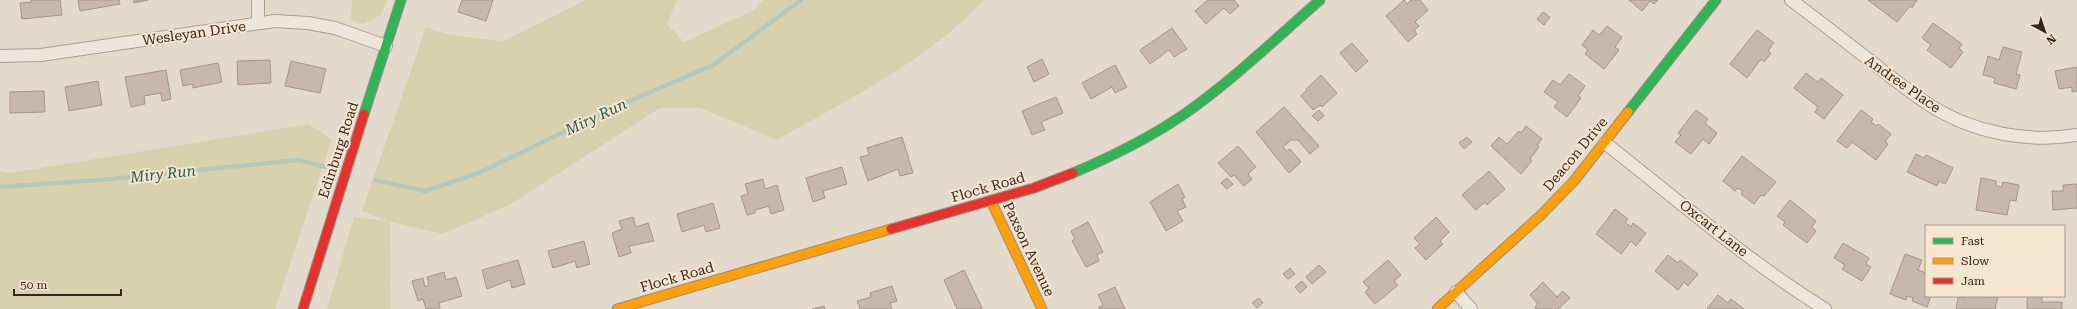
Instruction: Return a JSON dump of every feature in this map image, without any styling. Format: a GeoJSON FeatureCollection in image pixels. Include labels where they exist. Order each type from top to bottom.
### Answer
{"type":"FeatureCollection","features":[{"type":"Feature","properties":{"kind":"main road","name":"Edinburg Road"},"geometry":{"type":"LineString","coordinates":[[305,306],[401,0]]}},
{"type":"Feature","properties":{"kind":"main road","name":"Flock Road"},"geometry":{"type":"LineString","coordinates":[[618,309],[991,201],[1034,188],[1080,171],[1150,136],[1184,114],[1223,84],[1320,0]]}},
{"type":"Feature","properties":{"kind":"main road","name":"Deacon Drive"},"geometry":{"type":"LineString","coordinates":[[1437,309],[1541,215],[1574,181],[1716,0]]}},
{"type":"Feature","properties":{"kind":"main road","name":"Paxson Avenue"},"geometry":{"type":"LineString","coordinates":[[991,201],[1042,309]]}},
{"type":"Feature","properties":{"kind":"street"},"geometry":{"type":"LineString","coordinates":[[258,0],[258,23]]}},
{"type":"Feature","properties":{"kind":"street","name":"Andree Place"},"geometry":{"type":"LineString","coordinates":[[1791,0],[1910,92],[1932,107],[1956,119],[1981,128],[2033,138],[2077,135]]}},
{"type":"Feature","properties":{"kind":"street","name":"Wesleyan Drive"},"geometry":{"type":"LineString","coordinates":[[0,56],[41,55],[275,21],[308,23],[335,28],[386,46]]}},
{"type":"Feature","properties":{"kind":"street","name":"Oxcart Lane"},"geometry":{"type":"LineString","coordinates":[[1605,142],[1775,275],[1825,309]]}},
{"type":"Feature","properties":{"kind":"street"},"geometry":{"type":"LineString","coordinates":[[1456,292],[1472,309]]}},
{"type":"Feature","properties":{"kind":"shaded area"},"geometry":{"type":"Polygon","coordinates":[[[352,0],[387,0],[381,15],[363,24],[351,20],[352,0]]]}},
{"type":"Feature","properties":{"kind":"shaded area"},"geometry":{"type":"Polygon","coordinates":[[[586,0],[677,0],[667,24],[684,42],[754,10],[763,0],[984,0],[962,22],[938,42],[886,78],[777,140],[700,108],[660,108],[511,204],[443,234],[390,222],[391,309],[327,309],[354,217],[387,221],[362,211],[426,27],[450,35],[503,41],[586,0]]]}},
{"type":"Feature","properties":{"kind":"shaded area"},"geometry":{"type":"Polygon","coordinates":[[[308,124],[332,139],[275,309],[0,309],[0,171],[10,173],[308,124]]]}},
{"type":"Feature","properties":{"kind":"building"},"geometry":{"type":"Polygon","coordinates":[[[31,0],[60,0],[62,15],[22,19],[20,3],[31,2],[31,0]]]}},
{"type":"Feature","properties":{"kind":"building"},"geometry":{"type":"Polygon","coordinates":[[[78,0],[119,0],[120,4],[80,11],[78,0]]]}},
{"type":"Feature","properties":{"kind":"building"},"geometry":{"type":"Polygon","coordinates":[[[134,0],[148,0],[134,3],[134,0]]]}},
{"type":"Feature","properties":{"kind":"building"},"geometry":{"type":"Polygon","coordinates":[[[462,0],[493,0],[486,21],[458,12],[462,0]]]}},
{"type":"Feature","properties":{"kind":"building"},"geometry":{"type":"Polygon","coordinates":[[[1208,0],[1234,0],[1239,6],[1230,14],[1224,8],[1206,24],[1195,11],[1208,0]]]}},
{"type":"Feature","properties":{"kind":"building"},"geometry":{"type":"Polygon","coordinates":[[[1404,0],[1407,4],[1411,0],[1420,0],[1428,10],[1415,22],[1419,26],[1414,30],[1417,34],[1408,42],[1386,16],[1404,0]]]}},
{"type":"Feature","properties":{"kind":"building"},"geometry":{"type":"Polygon","coordinates":[[[1629,0],[1658,0],[1654,4],[1650,1],[1642,11],[1629,0]]]}},
{"type":"Feature","properties":{"kind":"building"},"geometry":{"type":"Polygon","coordinates":[[[1868,0],[1917,0],[1912,8],[1910,6],[1897,22],[1868,0]]]}},
{"type":"Feature","properties":{"kind":"building"},"geometry":{"type":"Polygon","coordinates":[[[1543,12],[1550,17],[1544,25],[1537,19],[1543,12]]]}},
{"type":"Feature","properties":{"kind":"building"},"geometry":{"type":"Polygon","coordinates":[[[1933,23],[1962,44],[1959,48],[1963,52],[1951,68],[1927,50],[1931,45],[1922,38],[1933,23]]]}},
{"type":"Feature","properties":{"kind":"building"},"geometry":{"type":"Polygon","coordinates":[[[1607,26],[1622,37],[1615,47],[1619,50],[1604,69],[1585,54],[1588,50],[1582,45],[1593,30],[1599,35],[1607,26]]]}},
{"type":"Feature","properties":{"kind":"building"},"geometry":{"type":"Polygon","coordinates":[[[1172,28],[1187,49],[1174,57],[1169,50],[1150,64],[1140,50],[1172,28]]]}},
{"type":"Feature","properties":{"kind":"building"},"geometry":{"type":"Polygon","coordinates":[[[1757,30],[1774,43],[1768,51],[1771,53],[1764,62],[1761,59],[1747,78],[1730,64],[1757,30]]]}},
{"type":"Feature","properties":{"kind":"building"},"geometry":{"type":"Polygon","coordinates":[[[1352,43],[1368,61],[1356,72],[1340,53],[1352,43]]]}},
{"type":"Feature","properties":{"kind":"building"},"geometry":{"type":"Polygon","coordinates":[[[2003,47],[2022,52],[2016,74],[2020,75],[2016,89],[1994,83],[1995,78],[1983,75],[1988,56],[1999,60],[2003,47]]]}},
{"type":"Feature","properties":{"kind":"building"},"geometry":{"type":"Polygon","coordinates":[[[1042,59],[1049,74],[1034,82],[1027,67],[1042,59]]]}},
{"type":"Feature","properties":{"kind":"building"},"geometry":{"type":"Polygon","coordinates":[[[270,60],[271,83],[238,85],[237,61],[270,60]]]}},
{"type":"Feature","properties":{"kind":"building"},"geometry":{"type":"Polygon","coordinates":[[[291,61],[326,69],[320,93],[285,86],[291,61]]]}},
{"type":"Feature","properties":{"kind":"building"},"geometry":{"type":"Polygon","coordinates":[[[218,63],[222,82],[193,88],[193,84],[183,86],[180,70],[218,63]]]}},
{"type":"Feature","properties":{"kind":"building"},"geometry":{"type":"Polygon","coordinates":[[[1115,65],[1127,87],[1115,93],[1112,87],[1091,99],[1082,83],[1115,65]]]}},
{"type":"Feature","properties":{"kind":"building"},"geometry":{"type":"Polygon","coordinates":[[[2077,67],[2077,91],[2072,92],[2072,87],[2059,89],[2055,71],[2077,67]]]}},
{"type":"Feature","properties":{"kind":"building"},"geometry":{"type":"Polygon","coordinates":[[[166,70],[171,99],[162,101],[161,93],[144,96],[145,104],[131,107],[125,77],[166,70]]]}},
{"type":"Feature","properties":{"kind":"building"},"geometry":{"type":"Polygon","coordinates":[[[1806,73],[1818,82],[1821,78],[1843,95],[1824,119],[1815,112],[1818,107],[1794,88],[1806,73]]]}},
{"type":"Feature","properties":{"kind":"building"},"geometry":{"type":"Polygon","coordinates":[[[1569,74],[1585,86],[1578,96],[1581,98],[1567,117],[1554,107],[1558,102],[1544,92],[1553,80],[1560,85],[1569,74]]]}},
{"type":"Feature","properties":{"kind":"building"},"geometry":{"type":"Polygon","coordinates":[[[1321,75],[1337,93],[1322,107],[1320,105],[1313,110],[1301,96],[1307,90],[1306,89],[1321,75]]]}},
{"type":"Feature","properties":{"kind":"building"},"geometry":{"type":"Polygon","coordinates":[[[98,81],[102,105],[69,111],[65,87],[98,81]]]}},
{"type":"Feature","properties":{"kind":"building"},"geometry":{"type":"Polygon","coordinates":[[[44,91],[45,112],[10,113],[10,92],[44,91]]]}},
{"type":"Feature","properties":{"kind":"building"},"geometry":{"type":"Polygon","coordinates":[[[1056,97],[1063,113],[1041,122],[1045,130],[1032,135],[1022,111],[1056,97]]]}},
{"type":"Feature","properties":{"kind":"building"},"geometry":{"type":"Polygon","coordinates":[[[1284,107],[1319,146],[1310,154],[1298,140],[1291,140],[1283,147],[1287,151],[1290,149],[1301,162],[1289,173],[1256,132],[1284,107]]]}},
{"type":"Feature","properties":{"kind":"building"},"geometry":{"type":"Polygon","coordinates":[[[1319,110],[1324,116],[1318,121],[1312,116],[1319,110]]]}},
{"type":"Feature","properties":{"kind":"building"},"geometry":{"type":"Polygon","coordinates":[[[1696,110],[1708,119],[1705,123],[1717,133],[1709,144],[1703,139],[1691,154],[1675,142],[1681,135],[1678,133],[1696,110]]]}},
{"type":"Feature","properties":{"kind":"building"},"geometry":{"type":"Polygon","coordinates":[[[1861,110],[1873,119],[1871,122],[1877,126],[1878,124],[1891,134],[1885,142],[1888,144],[1876,160],[1852,142],[1847,148],[1837,141],[1861,110]]]}},
{"type":"Feature","properties":{"kind":"building"},"geometry":{"type":"Polygon","coordinates":[[[1526,126],[1542,139],[1537,145],[1539,147],[1530,159],[1532,161],[1521,174],[1491,146],[1499,137],[1507,144],[1519,131],[1521,133],[1526,126]]]}},
{"type":"Feature","properties":{"kind":"building"},"geometry":{"type":"Polygon","coordinates":[[[902,137],[913,173],[900,176],[898,169],[868,181],[860,157],[869,155],[867,148],[902,137]]]}},
{"type":"Feature","properties":{"kind":"building"},"geometry":{"type":"Polygon","coordinates":[[[1467,137],[1472,142],[1464,149],[1459,143],[1467,137]]]}},
{"type":"Feature","properties":{"kind":"building"},"geometry":{"type":"Polygon","coordinates":[[[1238,146],[1256,167],[1248,174],[1252,179],[1244,186],[1234,175],[1231,177],[1218,163],[1238,146]]]}},
{"type":"Feature","properties":{"kind":"building"},"geometry":{"type":"Polygon","coordinates":[[[1916,154],[1924,158],[1926,155],[1953,168],[1945,184],[1939,181],[1937,186],[1907,172],[1916,154]]]}},
{"type":"Feature","properties":{"kind":"building"},"geometry":{"type":"Polygon","coordinates":[[[1742,156],[1776,182],[1764,196],[1761,195],[1754,204],[1741,194],[1743,192],[1738,188],[1735,191],[1723,181],[1742,156]]]}},
{"type":"Feature","properties":{"kind":"building"},"geometry":{"type":"Polygon","coordinates":[[[842,167],[847,184],[823,191],[825,198],[813,202],[806,178],[842,167]]]}},
{"type":"Feature","properties":{"kind":"building"},"geometry":{"type":"Polygon","coordinates":[[[1489,171],[1505,189],[1487,205],[1485,202],[1476,210],[1462,195],[1489,171]]]}},
{"type":"Feature","properties":{"kind":"building"},"geometry":{"type":"Polygon","coordinates":[[[1227,178],[1233,184],[1227,189],[1221,183],[1227,178]]]}},
{"type":"Feature","properties":{"kind":"building"},"geometry":{"type":"Polygon","coordinates":[[[1981,178],[1996,181],[1996,186],[2002,187],[2003,182],[2019,185],[2016,201],[2010,200],[2007,215],[1976,210],[1981,178]]]}},
{"type":"Feature","properties":{"kind":"building"},"geometry":{"type":"Polygon","coordinates":[[[763,179],[765,189],[777,185],[784,210],[771,214],[769,206],[755,210],[755,213],[747,215],[741,196],[748,194],[745,184],[763,179]]]}},
{"type":"Feature","properties":{"kind":"building"},"geometry":{"type":"Polygon","coordinates":[[[1178,184],[1185,197],[1182,199],[1186,207],[1177,211],[1183,221],[1166,231],[1150,202],[1178,184]]]}},
{"type":"Feature","properties":{"kind":"building"},"geometry":{"type":"Polygon","coordinates":[[[2077,184],[2077,208],[2053,210],[2052,191],[2063,191],[2063,185],[2077,184]]]}},
{"type":"Feature","properties":{"kind":"building"},"geometry":{"type":"Polygon","coordinates":[[[1790,200],[1816,221],[1812,227],[1816,231],[1807,243],[1783,225],[1785,222],[1777,216],[1790,200]]]}},
{"type":"Feature","properties":{"kind":"building"},"geometry":{"type":"Polygon","coordinates":[[[713,203],[720,228],[706,232],[704,225],[682,232],[677,214],[713,203]]]}},
{"type":"Feature","properties":{"kind":"building"},"geometry":{"type":"Polygon","coordinates":[[[1615,209],[1628,219],[1625,222],[1631,227],[1633,223],[1646,233],[1636,246],[1631,241],[1621,254],[1596,234],[1615,209]]]}},
{"type":"Feature","properties":{"kind":"building"},"geometry":{"type":"Polygon","coordinates":[[[633,217],[636,227],[648,223],[654,241],[629,246],[631,253],[619,257],[612,233],[622,229],[619,221],[633,217]]]}},
{"type":"Feature","properties":{"kind":"building"},"geometry":{"type":"Polygon","coordinates":[[[1436,217],[1449,232],[1440,241],[1443,244],[1426,260],[1415,248],[1420,244],[1414,238],[1436,217]]]}},
{"type":"Feature","properties":{"kind":"building"},"geometry":{"type":"Polygon","coordinates":[[[1088,222],[1103,252],[1097,255],[1099,261],[1086,267],[1072,241],[1075,239],[1071,231],[1088,222]]]}},
{"type":"Feature","properties":{"kind":"building"},"geometry":{"type":"Polygon","coordinates":[[[584,241],[590,264],[577,268],[575,261],[553,268],[548,251],[584,241]]]}},
{"type":"Feature","properties":{"kind":"building"},"geometry":{"type":"Polygon","coordinates":[[[1843,243],[1869,258],[1866,264],[1871,267],[1862,281],[1842,269],[1845,265],[1834,258],[1843,243]]]}},
{"type":"Feature","properties":{"kind":"building"},"geometry":{"type":"Polygon","coordinates":[[[1905,254],[1922,260],[1918,270],[1925,273],[1925,297],[1931,297],[1927,307],[1912,301],[1913,298],[1907,296],[1906,300],[1890,294],[1905,254]]]}},
{"type":"Feature","properties":{"kind":"building"},"geometry":{"type":"Polygon","coordinates":[[[1668,255],[1678,263],[1680,260],[1698,274],[1688,286],[1684,282],[1678,290],[1655,271],[1668,255]]]}},
{"type":"Feature","properties":{"kind":"building"},"geometry":{"type":"Polygon","coordinates":[[[518,260],[525,284],[512,288],[510,280],[487,289],[482,270],[518,260]]]}},
{"type":"Feature","properties":{"kind":"building"},"geometry":{"type":"Polygon","coordinates":[[[1388,260],[1401,275],[1394,281],[1398,285],[1375,304],[1365,292],[1369,288],[1363,282],[1388,260]]]}},
{"type":"Feature","properties":{"kind":"building"},"geometry":{"type":"Polygon","coordinates":[[[1319,265],[1326,272],[1312,284],[1306,277],[1319,265]]]}},
{"type":"Feature","properties":{"kind":"building"},"geometry":{"type":"Polygon","coordinates":[[[1290,268],[1295,274],[1288,279],[1283,274],[1290,268]]]}},
{"type":"Feature","properties":{"kind":"building"},"geometry":{"type":"Polygon","coordinates":[[[964,270],[982,308],[981,309],[957,309],[944,280],[964,270]]]}},
{"type":"Feature","properties":{"kind":"building"},"geometry":{"type":"Polygon","coordinates":[[[444,272],[446,280],[456,277],[462,296],[439,303],[440,308],[426,309],[423,299],[418,301],[412,281],[423,278],[425,287],[429,285],[427,277],[444,272]]]}},
{"type":"Feature","properties":{"kind":"building"},"geometry":{"type":"Polygon","coordinates":[[[1302,281],[1307,287],[1300,293],[1295,287],[1302,281]]]}},
{"type":"Feature","properties":{"kind":"building"},"geometry":{"type":"Polygon","coordinates":[[[1543,282],[1557,297],[1563,291],[1570,298],[1558,309],[1536,309],[1535,307],[1538,304],[1530,295],[1543,282]]]}},
{"type":"Feature","properties":{"kind":"building"},"geometry":{"type":"Polygon","coordinates":[[[892,286],[897,301],[890,303],[892,309],[860,309],[857,301],[871,297],[870,293],[892,286]]]}},
{"type":"Feature","properties":{"kind":"building"},"geometry":{"type":"Polygon","coordinates":[[[1115,287],[1125,309],[1099,309],[1099,307],[1103,305],[1098,295],[1115,287]]]}},
{"type":"Feature","properties":{"kind":"building"},"geometry":{"type":"Polygon","coordinates":[[[1718,295],[1728,303],[1731,299],[1744,309],[1707,309],[1718,295]]]}},
{"type":"Feature","properties":{"kind":"building"},"geometry":{"type":"Polygon","coordinates":[[[1958,297],[1998,297],[1995,309],[1956,309],[1958,297]]]}},
{"type":"Feature","properties":{"kind":"building"},"geometry":{"type":"Polygon","coordinates":[[[2027,297],[2042,297],[2042,302],[2062,302],[2062,309],[2027,309],[2027,297]]]}},
{"type":"Feature","properties":{"kind":"building"},"geometry":{"type":"Polygon","coordinates":[[[1259,298],[1263,303],[1257,308],[1252,303],[1259,298]]]}},
{"type":"Feature","properties":{"kind":"building"},"geometry":{"type":"Polygon","coordinates":[[[824,306],[825,309],[812,309],[824,306]]]}},
{"type":"Feature","properties":{"kind":"waterway","name":"Miry Run"},"geometry":{"type":"LineString","coordinates":[[375,180],[425,191],[481,172],[607,111],[715,64],[801,0]]}},
{"type":"Feature","properties":{"kind":"waterway","name":"Miry Run"},"geometry":{"type":"LineString","coordinates":[[0,187],[113,179],[298,160],[326,167]]}},
{"type":"Feature","properties":{"kind":"traffic: fast"},"geometry":{"type":"LineString","coordinates":[[364,114],[401,0]]}},
{"type":"Feature","properties":{"kind":"traffic: fast"},"geometry":{"type":"LineString","coordinates":[[1073,173],[1130,147],[1183,115],[1236,74],[1320,0]]}},
{"type":"Feature","properties":{"kind":"traffic: fast"},"geometry":{"type":"LineString","coordinates":[[1628,112],[1716,0]]}},
{"type":"Feature","properties":{"kind":"traffic: slow"},"geometry":{"type":"LineString","coordinates":[[1437,309],[1541,215],[1574,181],[1628,112]]}},
{"type":"Feature","properties":{"kind":"traffic: slow"},"geometry":{"type":"LineString","coordinates":[[991,201],[1042,309]]}},
{"type":"Feature","properties":{"kind":"traffic: slow"},"geometry":{"type":"LineString","coordinates":[[617,309],[891,229]]}},
{"type":"Feature","properties":{"kind":"traffic: jam"},"geometry":{"type":"LineString","coordinates":[[303,309],[364,114]]}},
{"type":"Feature","properties":{"kind":"traffic: jam"},"geometry":{"type":"LineString","coordinates":[[891,229],[1034,188],[1073,173]]}}]}
